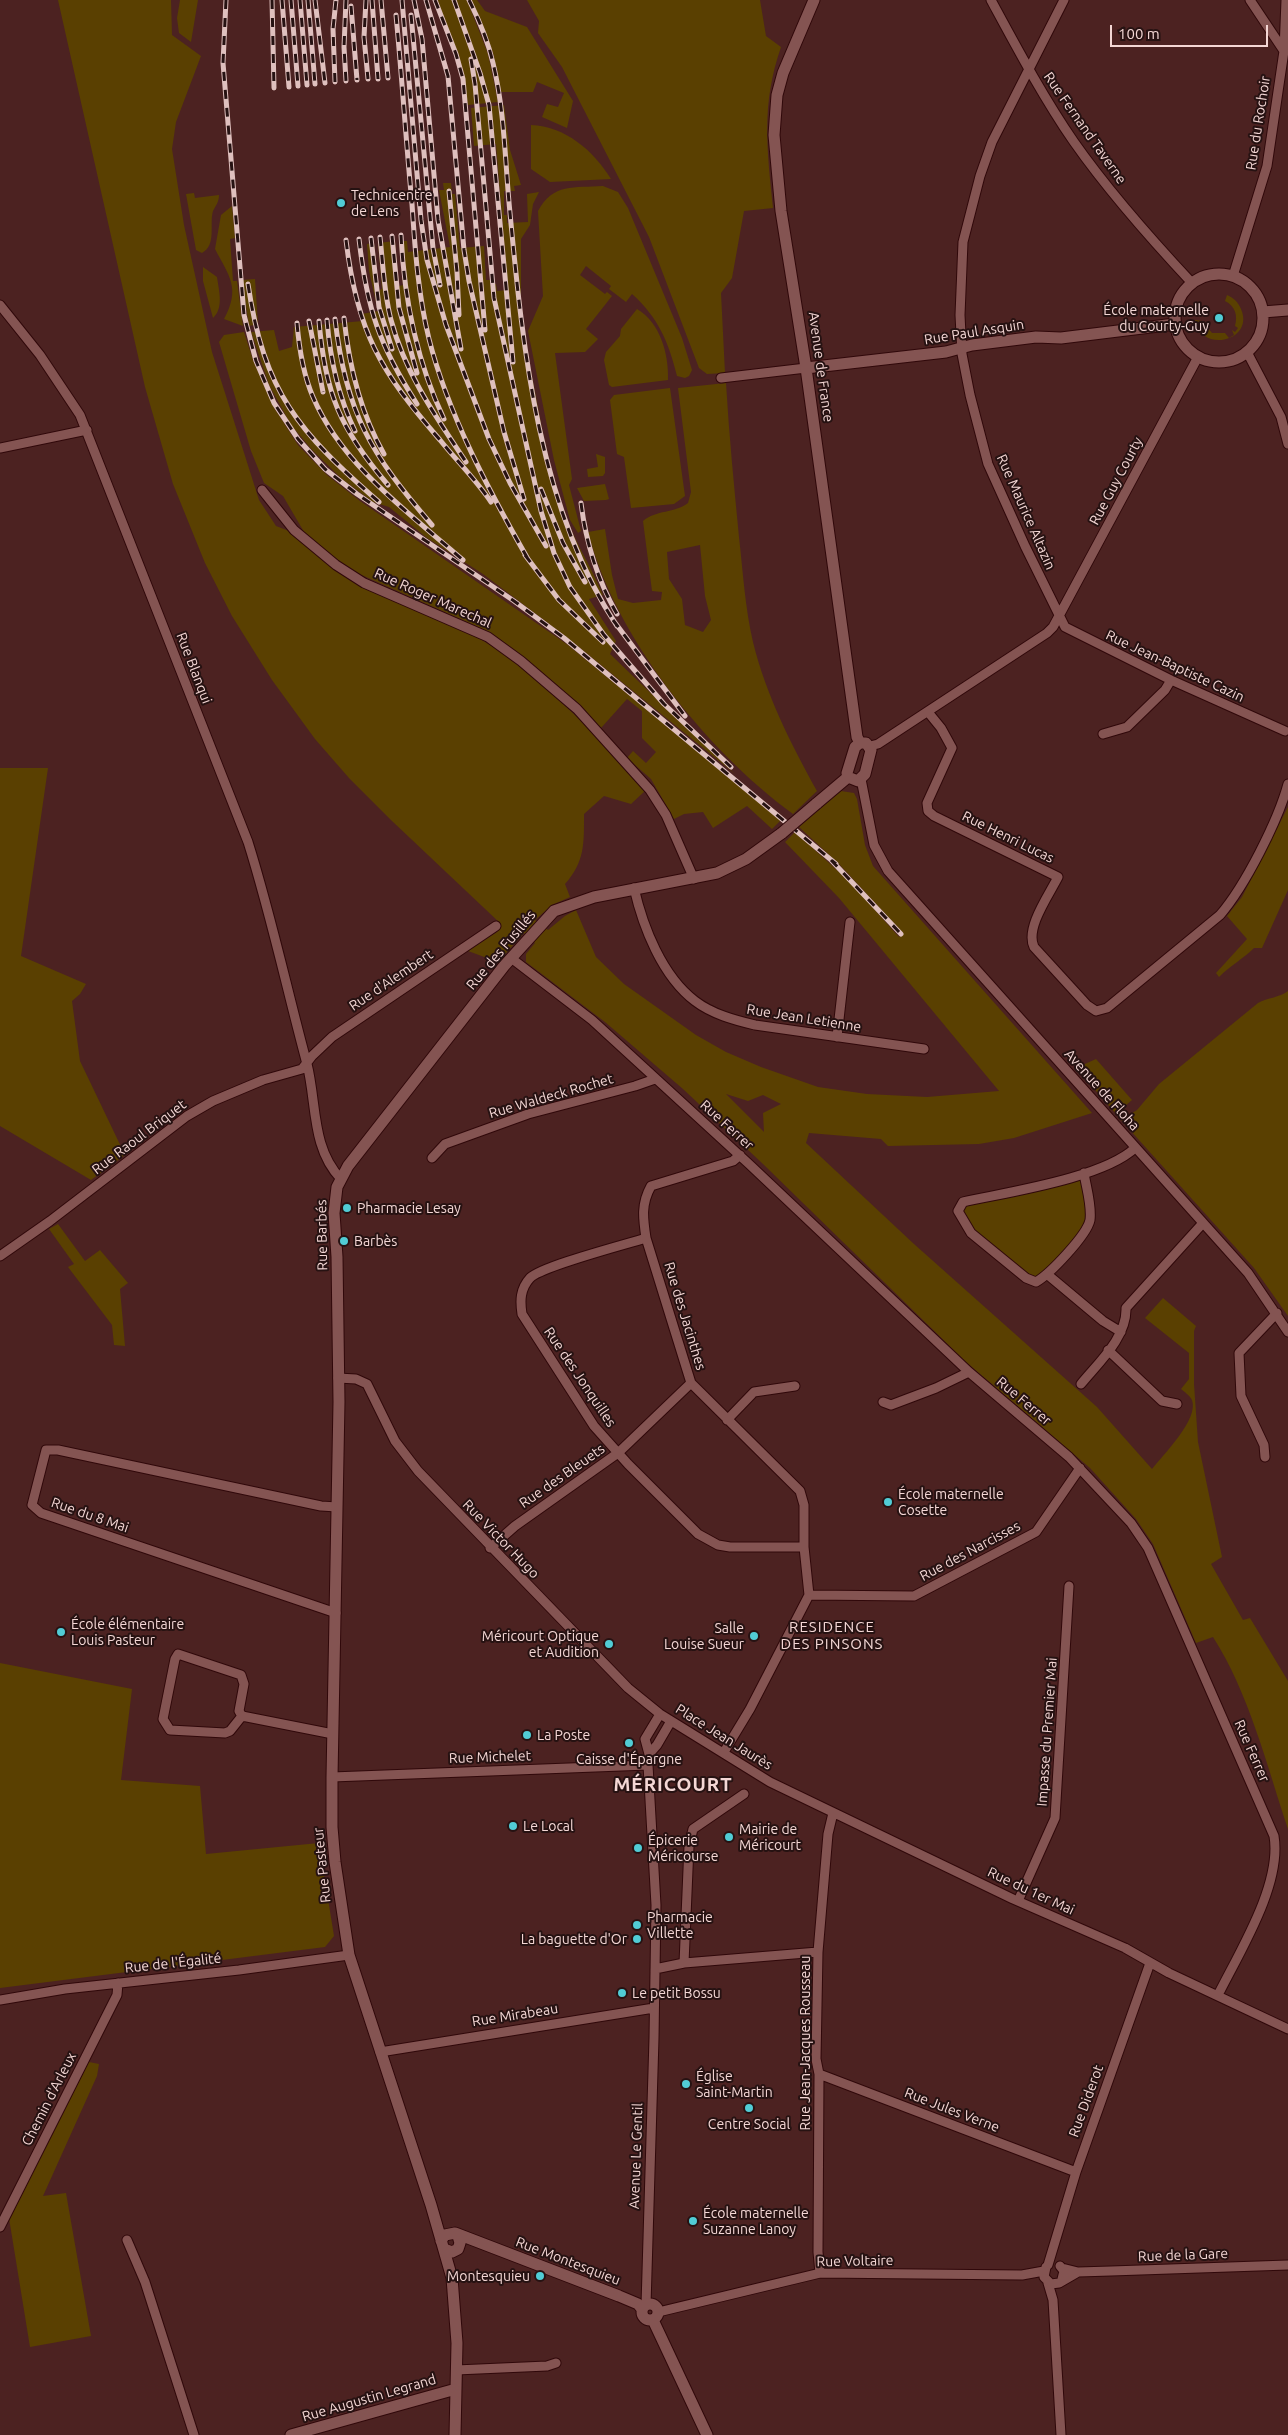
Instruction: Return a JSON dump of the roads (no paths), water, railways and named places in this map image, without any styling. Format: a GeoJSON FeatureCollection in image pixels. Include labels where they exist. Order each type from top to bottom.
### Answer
{"type":"FeatureCollection","features":[{"type":"Feature","properties":{"kind":"street","name":"Avenue de France"},"geometry":{"type":"LineString","coordinates":[[814,0],[782,73],[777,95],[774,136],[781,211],[806,368],[857,737],[865,744]]}},
{"type":"Feature","properties":{"kind":"street","name":"Rue Fernand Taverne"},"geometry":{"type":"LineString","coordinates":[[991,0],[1028,70],[1074,141],[1102,180],[1192,283]]}},
{"type":"Feature","properties":{"kind":"street","name":"Rue Maurice Altazin"},"geometry":{"type":"LineString","coordinates":[[1059,618],[988,464],[970,395],[962,348],[960,315],[964,242],[980,176],[992,142],[1064,0]]}},
{"type":"Feature","properties":{"kind":"street"},"geometry":{"type":"LineString","coordinates":[[1250,0],[1284,51]]}},
{"type":"Feature","properties":{"kind":"street","name":"Rue du Rochoir"},"geometry":{"type":"LineString","coordinates":[[1233,276],[1267,166],[1284,51],[1286,0]]}},
{"type":"Feature","properties":{"kind":"street"},"geometry":{"type":"LineString","coordinates":[[1212,274],[1233,276],[1246,283],[1255,293],[1263,312],[1261,331],[1255,343],[1247,352],[1238,357],[1218,362],[1198,356],[1182,341],[1175,324],[1178,301],[1192,283],[1212,274]]}},
{"type":"Feature","properties":{"kind":"street","name":"Rue Blanqui"},"geometry":{"type":"LineString","coordinates":[[0,305],[61,384],[87,430],[248,842],[261,884],[307,1065]]}},
{"type":"Feature","properties":{"kind":"street"},"geometry":{"type":"LineString","coordinates":[[1263,312],[1288,310]]}},
{"type":"Feature","properties":{"kind":"street","name":"Rue Paul Asquin"},"geometry":{"type":"LineString","coordinates":[[806,368],[946,352],[972,345],[1036,337],[1061,338],[1175,324]]}},
{"type":"Feature","properties":{"kind":"street"},"geometry":{"type":"LineString","coordinates":[[1247,352],[1281,417],[1288,444]]}},
{"type":"Feature","properties":{"kind":"street","name":"Rue Guy Courty"},"geometry":{"type":"LineString","coordinates":[[865,744],[878,744],[1047,633],[1059,618],[1198,356]]}},
{"type":"Feature","properties":{"kind":"street"},"geometry":{"type":"LineString","coordinates":[[721,378],[806,368]]}},
{"type":"Feature","properties":{"kind":"street"},"geometry":{"type":"LineString","coordinates":[[0,448],[87,430]]}},
{"type":"Feature","properties":{"kind":"street","name":"Rue Roger Marechal"},"geometry":{"type":"LineString","coordinates":[[262,490],[294,530],[336,565],[364,583],[488,637],[521,661],[577,709],[650,790],[666,815],[694,879]]}},
{"type":"Feature","properties":{"kind":"street","name":"Rue Jean-Baptiste Cazin"},"geometry":{"type":"LineString","coordinates":[[1059,618],[1065,627],[1171,680],[1287,731]]}},
{"type":"Feature","properties":{"kind":"street"},"geometry":{"type":"LineString","coordinates":[[1103,734],[1127,727],[1165,690],[1171,680]]}},
{"type":"Feature","properties":{"kind":"street","name":"Rue Henri Lucas"},"geometry":{"type":"LineString","coordinates":[[928,712],[941,728],[952,748],[927,803],[928,811],[934,816],[1058,877],[1031,930],[1031,941],[1034,947],[1087,1005],[1096,1011],[1107,1008],[1220,915],[1232,902],[1281,808],[1288,784]]}},
{"type":"Feature","properties":{"kind":"street"},"geometry":{"type":"LineString","coordinates":[[865,744],[871,754],[862,780],[854,781],[848,777],[847,773],[855,747],[865,744]]}},
{"type":"Feature","properties":{"kind":"street","name":"Rue des Fusillés"},"geometry":{"type":"LineString","coordinates":[[340,1179],[511,958],[546,919],[559,908],[594,897],[634,888],[694,879],[735,865],[782,833],[848,777]]}},
{"type":"Feature","properties":{"kind":"street","name":"Avenue de Floha"},"geometry":{"type":"LineString","coordinates":[[862,780],[874,845],[888,871],[1252,1279],[1277,1313],[1288,1332]]}},
{"type":"Feature","properties":{"kind":"street","name":"Rue Jean Letienne"},"geometry":{"type":"LineString","coordinates":[[634,888],[659,954],[671,975],[695,1001],[732,1020],[924,1049]]}},
{"type":"Feature","properties":{"kind":"street"},"geometry":{"type":"LineString","coordinates":[[838,1037],[850,922]]}},
{"type":"Feature","properties":{"kind":"street","name":"Rue d'Alembert"},"geometry":{"type":"LineString","coordinates":[[307,1065],[312,1056],[332,1037],[496,926]]}},
{"type":"Feature","properties":{"kind":"street","name":"Rue Ferrer"},"geometry":{"type":"LineString","coordinates":[[511,958],[592,1020],[740,1155],[969,1372],[1080,1468],[1132,1523],[1148,1548],[1274,1836],[1276,1852],[1272,1879],[1218,1995]]}},
{"type":"Feature","properties":{"kind":"street"},"geometry":{"type":"LineString","coordinates":[[307,1065],[322,1151],[331,1169],[340,1179]]}},
{"type":"Feature","properties":{"kind":"street","name":"Rue Raoul Briquet"},"geometry":{"type":"LineString","coordinates":[[0,1256],[50,1221],[187,1116],[214,1101],[263,1080],[302,1069],[307,1065]]}},
{"type":"Feature","properties":{"kind":"street","name":"Rue Waldeck Rochet"},"geometry":{"type":"LineString","coordinates":[[432,1158],[445,1144],[528,1114],[635,1086],[655,1078]]}},
{"type":"Feature","properties":{"kind":"street"},"geometry":{"type":"LineString","coordinates":[[1084,1173],[1090,1221],[1086,1229],[1048,1275],[1036,1282],[1026,1278],[971,1233],[958,1211],[964,1202],[1051,1183],[1084,1173],[1113,1162],[1135,1148]]}},
{"type":"Feature","properties":{"kind":"street","name":"Rue des Jacinthes"},"geometry":{"type":"LineString","coordinates":[[740,1155],[733,1161],[651,1186],[644,1199],[643,1216],[646,1238],[691,1383],[797,1486],[804,1505],[804,1547],[809,1595]]}},
{"type":"Feature","properties":{"kind":"street","name":"Rue Barbés"},"geometry":{"type":"LineString","coordinates":[[338,1378],[334,1213],[337,1187],[340,1179]]}},
{"type":"Feature","properties":{"kind":"street"},"geometry":{"type":"LineString","coordinates":[[1081,1384],[1121,1332],[1126,1321],[1126,1308],[1203,1223]]}},
{"type":"Feature","properties":{"kind":"street","name":"Rue des Jonquilles"},"geometry":{"type":"LineString","coordinates":[[646,1238],[535,1273],[522,1290],[520,1301],[522,1314],[594,1426],[698,1534],[718,1545],[730,1547],[804,1547]]}},
{"type":"Feature","properties":{"kind":"street"},"geometry":{"type":"LineString","coordinates":[[1048,1275],[1102,1321],[1121,1332]]}},
{"type":"Feature","properties":{"kind":"street"},"geometry":{"type":"LineString","coordinates":[[1265,1457],[1264,1445],[1241,1396],[1239,1353],[1277,1313]]}},
{"type":"Feature","properties":{"kind":"street"},"geometry":{"type":"LineString","coordinates":[[1108,1350],[1162,1401],[1177,1404]]}},
{"type":"Feature","properties":{"kind":"street"},"geometry":{"type":"LineString","coordinates":[[883,1402],[892,1405],[936,1388],[969,1372]]}},
{"type":"Feature","properties":{"kind":"street","name":"Rue Pasteur"},"geometry":{"type":"LineString","coordinates":[[338,1378],[336,1613],[332,1777],[332,1827],[335,1862],[349,1955],[431,2206],[450,2248]]}},
{"type":"Feature","properties":{"kind":"street","name":"Rue Victor Hugo"},"geometry":{"type":"LineString","coordinates":[[338,1378],[356,1379],[367,1384],[395,1441],[405,1456],[490,1548],[628,1688],[660,1714]]}},
{"type":"Feature","properties":{"kind":"street","name":"Rue des Bleuets"},"geometry":{"type":"LineString","coordinates":[[490,1548],[515,1526],[618,1453],[691,1383]]}},
{"type":"Feature","properties":{"kind":"street"},"geometry":{"type":"LineString","coordinates":[[727,1420],[754,1392],[795,1386]]}},
{"type":"Feature","properties":{"kind":"street","name":"Rue du 8 Mai"},"geometry":{"type":"LineString","coordinates":[[336,1613],[41,1513],[32,1505],[46,1450],[58,1450],[268,1493],[321,1506],[337,1507]]}},
{"type":"Feature","properties":{"kind":"street","name":"Rue des Narcisses"},"geometry":{"type":"LineString","coordinates":[[809,1595],[914,1596],[1036,1532],[1080,1468]]}},
{"type":"Feature","properties":{"kind":"street","name":"Impasse du Premier Mai"},"geometry":{"type":"LineString","coordinates":[[1018,1901],[1055,1818],[1069,1586]]}},
{"type":"Feature","properties":{"kind":"street"},"geometry":{"type":"LineString","coordinates":[[724,1752],[750,1709],[809,1595]]}},
{"type":"Feature","properties":{"kind":"street"},"geometry":{"type":"LineString","coordinates":[[242,1716],[230,1731],[225,1733],[170,1730],[165,1726],[163,1719],[175,1659],[178,1654],[241,1675],[244,1684],[239,1711],[242,1716],[333,1734]]}},
{"type":"Feature","properties":{"kind":"street","name":"Place Jean Jaurès"},"geometry":{"type":"LineString","coordinates":[[654,1969],[654,1866],[649,1754],[645,1739],[660,1714],[770,1782],[833,1813]]}},
{"type":"Feature","properties":{"kind":"street"},"geometry":{"type":"LineString","coordinates":[[649,1754],[657,1745],[671,1721]]}},
{"type":"Feature","properties":{"kind":"street","name":"Rue Michelet"},"geometry":{"type":"LineString","coordinates":[[332,1777],[648,1765]]}},
{"type":"Feature","properties":{"kind":"street"},"geometry":{"type":"LineString","coordinates":[[684,1963],[689,1846],[693,1829],[744,1794]]}},
{"type":"Feature","properties":{"kind":"street","name":"Rue du 1er Mai"},"geometry":{"type":"LineString","coordinates":[[833,1813],[1018,1901],[1125,1948],[1150,1963],[1288,2029]]}},
{"type":"Feature","properties":{"kind":"street","name":"Rue Jean-Jacques Rousseau"},"geometry":{"type":"LineString","coordinates":[[820,2273],[818,2252],[819,2074],[816,2059],[818,1952],[828,1834],[833,1813]]}},
{"type":"Feature","properties":{"kind":"street"},"geometry":{"type":"LineString","coordinates":[[654,1969],[684,1963],[818,1952]]}},
{"type":"Feature","properties":{"kind":"street","name":"Rue de l'Égalité"},"geometry":{"type":"LineString","coordinates":[[0,2000],[118,1983],[239,1970],[349,1955]]}},
{"type":"Feature","properties":{"kind":"street","name":"Rue Diderot"},"geometry":{"type":"LineString","coordinates":[[1046,2274],[1076,2172],[1150,1963]]}},
{"type":"Feature","properties":{"kind":"street","name":"Avenue Le Gentil"},"geometry":{"type":"LineString","coordinates":[[644,2307],[654,1969]]}},
{"type":"Feature","properties":{"kind":"street","name":"Chemin d'Arleux"},"geometry":{"type":"LineString","coordinates":[[0,2227],[117,1995],[118,1983]]}},
{"type":"Feature","properties":{"kind":"street","name":"Rue Mirabeau"},"geometry":{"type":"LineString","coordinates":[[380,2052],[654,2008]]}},
{"type":"Feature","properties":{"kind":"street","name":"Rue Jules Verne"},"geometry":{"type":"LineString","coordinates":[[819,2074],[1076,2172]]}},
{"type":"Feature","properties":{"kind":"street","name":"Rue Pasteur"},"geometry":{"type":"LineString","coordinates":[[431,2206],[455,2234]]}},
{"type":"Feature","properties":{"kind":"street"},"geometry":{"type":"LineString","coordinates":[[450,2248],[460,2243],[455,2234],[445,2235],[450,2248],[457,2343],[455,2435]]}},
{"type":"Feature","properties":{"kind":"street","name":"Rue Montesquieu"},"geometry":{"type":"LineString","coordinates":[[455,2234],[638,2304],[644,2307],[644,2318],[656,2316]]}},
{"type":"Feature","properties":{"kind":"street"},"geometry":{"type":"LineString","coordinates":[[127,2240],[145,2282],[194,2435]]}},
{"type":"Feature","properties":{"kind":"street"},"geometry":{"type":"LineString","coordinates":[[450,2248],[481,2245]]}},
{"type":"Feature","properties":{"kind":"street"},"geometry":{"type":"LineString","coordinates":[[1053,2250],[1060,2266],[1061,2281],[1053,2300]]}},
{"type":"Feature","properties":{"kind":"street","name":"Rue de la Gare"},"geometry":{"type":"LineString","coordinates":[[1046,2274],[1060,2266],[1078,2272],[1288,2265]]}},
{"type":"Feature","properties":{"kind":"street","name":"Rue de la Gare"},"geometry":{"type":"LineString","coordinates":[[1061,2281],[1078,2272]]}},
{"type":"Feature","properties":{"kind":"street","name":"Rue Voltaire"},"geometry":{"type":"LineString","coordinates":[[656,2316],[820,2273],[1046,2274]]}},
{"type":"Feature","properties":{"kind":"street"},"geometry":{"type":"LineString","coordinates":[[1046,2274],[1061,2281]]}},
{"type":"Feature","properties":{"kind":"street"},"geometry":{"type":"LineString","coordinates":[[1046,2274],[1053,2300],[1061,2435]]}},
{"type":"Feature","properties":{"kind":"street"},"geometry":{"type":"LineString","coordinates":[[656,2316],[707,2435]]}},
{"type":"Feature","properties":{"kind":"street"},"geometry":{"type":"LineString","coordinates":[[456,2370],[547,2366],[556,2363]]}},
{"type":"Feature","properties":{"kind":"street","name":"Rue Augustin Legrand"},"geometry":{"type":"LineString","coordinates":[[291,2435],[456,2390]]}},
{"type":"Feature","properties":{"kind":"railway"},"geometry":{"type":"LineString","coordinates":[[226,0],[223,63],[244,315],[256,361],[274,403],[298,439],[325,469],[357,494],[514,601],[564,638],[836,864]]}},
{"type":"Feature","properties":{"kind":"railway"},"geometry":{"type":"LineString","coordinates":[[272,0],[274,88]]}},
{"type":"Feature","properties":{"kind":"railway"},"geometry":{"type":"LineString","coordinates":[[282,0],[289,87]]}},
{"type":"Feature","properties":{"kind":"railway"},"geometry":{"type":"LineString","coordinates":[[291,0],[298,86]]}},
{"type":"Feature","properties":{"kind":"railway"},"geometry":{"type":"LineString","coordinates":[[300,0],[307,85]]}},
{"type":"Feature","properties":{"kind":"railway"},"geometry":{"type":"LineString","coordinates":[[308,0],[315,84]]}},
{"type":"Feature","properties":{"kind":"railway"},"geometry":{"type":"LineString","coordinates":[[315,0],[325,83]]}},
{"type":"Feature","properties":{"kind":"railway"},"geometry":{"type":"LineString","coordinates":[[335,82],[333,29],[336,0]]}},
{"type":"Feature","properties":{"kind":"railway"},"geometry":{"type":"LineString","coordinates":[[346,0],[344,47],[346,81]]}},
{"type":"Feature","properties":{"kind":"railway"},"geometry":{"type":"LineString","coordinates":[[366,0],[364,37],[368,79]]}},
{"type":"Feature","properties":{"kind":"railway"},"geometry":{"type":"LineString","coordinates":[[372,0],[378,79]]}},
{"type":"Feature","properties":{"kind":"railway"},"geometry":{"type":"LineString","coordinates":[[381,0],[388,78]]}},
{"type":"Feature","properties":{"kind":"railway"},"geometry":{"type":"LineString","coordinates":[[402,0],[421,220],[427,260],[446,325],[489,439],[510,483],[546,546]]}},
{"type":"Feature","properties":{"kind":"railway"},"geometry":{"type":"LineString","coordinates":[[414,0],[422,39],[438,220],[461,349]]}},
{"type":"Feature","properties":{"kind":"railway"},"geometry":{"type":"LineString","coordinates":[[426,0],[448,76],[464,250],[469,281],[504,432],[524,499]]}},
{"type":"Feature","properties":{"kind":"railway"},"geometry":{"type":"LineString","coordinates":[[435,0],[456,54],[463,79],[485,330]]}},
{"type":"Feature","properties":{"kind":"railway"},"geometry":{"type":"LineString","coordinates":[[454,0],[480,73],[489,105],[513,362]]}},
{"type":"Feature","properties":{"kind":"railway"},"geometry":{"type":"LineString","coordinates":[[469,0],[486,39],[497,82],[521,319],[539,427],[552,480],[569,532],[591,580],[617,626]]}},
{"type":"Feature","properties":{"kind":"railway"},"geometry":{"type":"LineString","coordinates":[[351,6],[357,80]]}},
{"type":"Feature","properties":{"kind":"railway"},"geometry":{"type":"LineString","coordinates":[[396,15],[417,272],[429,339],[458,424],[528,559]]}},
{"type":"Feature","properties":{"kind":"railway"},"geometry":{"type":"LineString","coordinates":[[411,15],[433,248],[440,285]]}},
{"type":"Feature","properties":{"kind":"railway"},"geometry":{"type":"LineString","coordinates":[[471,59],[475,84],[494,298],[541,511],[554,553],[570,587],[604,635],[664,704],[731,767]]}},
{"type":"Feature","properties":{"kind":"railway"},"geometry":{"type":"LineString","coordinates":[[449,191],[459,315]]}},
{"type":"Feature","properties":{"kind":"railway"},"geometry":{"type":"LineString","coordinates":[[401,235],[405,282],[413,329],[426,375],[444,419]]}},
{"type":"Feature","properties":{"kind":"railway"},"geometry":{"type":"LineString","coordinates":[[392,236],[399,308],[417,373]]}},
{"type":"Feature","properties":{"kind":"railway"},"geometry":{"type":"LineString","coordinates":[[380,237],[387,300],[391,320],[404,358],[422,394],[466,462]]}},
{"type":"Feature","properties":{"kind":"railway"},"geometry":{"type":"LineString","coordinates":[[371,238],[379,307],[392,349]]}},
{"type":"Feature","properties":{"kind":"railway"},"geometry":{"type":"LineString","coordinates":[[359,239],[366,286],[377,326],[393,363],[417,404]]}},
{"type":"Feature","properties":{"kind":"railway"},"geometry":{"type":"LineString","coordinates":[[346,240],[357,300],[365,326],[387,371],[419,415],[491,502]]}},
{"type":"Feature","properties":{"kind":"railway"},"geometry":{"type":"LineString","coordinates":[[248,284],[255,322],[264,354],[275,382],[290,408],[327,454],[379,502]]}},
{"type":"Feature","properties":{"kind":"railway"},"geometry":{"type":"LineString","coordinates":[[344,318],[349,354],[357,388],[368,422],[384,454]]}},
{"type":"Feature","properties":{"kind":"railway"},"geometry":{"type":"LineString","coordinates":[[335,319],[346,381],[354,407],[365,431],[377,454],[432,525]]}},
{"type":"Feature","properties":{"kind":"railway"},"geometry":{"type":"LineString","coordinates":[[327,320],[336,377],[355,431]]}},
{"type":"Feature","properties":{"kind":"railway"},"geometry":{"type":"LineString","coordinates":[[309,321],[323,392]]}},
{"type":"Feature","properties":{"kind":"railway"},"geometry":{"type":"LineString","coordinates":[[319,321],[326,369],[338,409],[358,446],[388,485]]}},
{"type":"Feature","properties":{"kind":"railway"},"geometry":{"type":"LineString","coordinates":[[297,323],[302,360],[313,397],[326,422],[341,444],[378,486],[463,560]]}},
{"type":"Feature","properties":{"kind":"railway"},"geometry":{"type":"LineString","coordinates":[[541,489],[563,543],[585,582]]}},
{"type":"Feature","properties":{"kind":"railway"},"geometry":{"type":"LineString","coordinates":[[581,503],[593,560],[617,614]]}},
{"type":"Feature","properties":{"kind":"railway"},"geometry":{"type":"LineString","coordinates":[[525,555],[559,600],[603,642]]}},
{"type":"Feature","properties":{"kind":"railway"},"geometry":{"type":"LineString","coordinates":[[613,620],[685,716]]}},
{"type":"Feature","properties":{"kind":"railway"},"geometry":{"type":"LineString","coordinates":[[831,860],[901,934]]}},
{"type":"Feature","properties":{"kind":"place","name":"Technicentre de Lens"},"geometry":{"type":"Point","coordinates":[341,203]}},
{"type":"Feature","properties":{"kind":"place","name":"École maternelle du Courty-Guy"},"geometry":{"type":"Point","coordinates":[1219,318]}},
{"type":"Feature","properties":{"kind":"place","name":"Pharmacie Lesay"},"geometry":{"type":"Point","coordinates":[347,1208]}},
{"type":"Feature","properties":{"kind":"place","name":"Barbès"},"geometry":{"type":"Point","coordinates":[344,1241]}},
{"type":"Feature","properties":{"kind":"place","name":"École maternelle Cosette"},"geometry":{"type":"Point","coordinates":[888,1502]}},
{"type":"Feature","properties":{"kind":"place","name":"École élémentaire Louis Pasteur"},"geometry":{"type":"Point","coordinates":[61,1632]}},
{"type":"Feature","properties":{"kind":"place","name":"Salle Louise Sueur"},"geometry":{"type":"Point","coordinates":[754,1636]}},
{"type":"Feature","properties":{"kind":"place","name":"Méricourt Optique et Audition"},"geometry":{"type":"Point","coordinates":[609,1644]}},
{"type":"Feature","properties":{"kind":"place","name":"La Poste"},"geometry":{"type":"Point","coordinates":[527,1735]}},
{"type":"Feature","properties":{"kind":"place","name":"Caisse d'Épargne"},"geometry":{"type":"Point","coordinates":[629,1743]}},
{"type":"Feature","properties":{"kind":"place","name":"Le Local"},"geometry":{"type":"Point","coordinates":[513,1826]}},
{"type":"Feature","properties":{"kind":"place","name":"Mairie de Méricourt"},"geometry":{"type":"Point","coordinates":[729,1837]}},
{"type":"Feature","properties":{"kind":"place","name":"Épicerie Méricourse"},"geometry":{"type":"Point","coordinates":[638,1848]}},
{"type":"Feature","properties":{"kind":"place","name":"Pharmacie Villette"},"geometry":{"type":"Point","coordinates":[637,1925]}},
{"type":"Feature","properties":{"kind":"place","name":"La baguette d'Or"},"geometry":{"type":"Point","coordinates":[637,1939]}},
{"type":"Feature","properties":{"kind":"place","name":"Le petit Bossu"},"geometry":{"type":"Point","coordinates":[622,1993]}},
{"type":"Feature","properties":{"kind":"place","name":"Église Saint-Martin"},"geometry":{"type":"Point","coordinates":[686,2084]}},
{"type":"Feature","properties":{"kind":"place","name":"Centre Social"},"geometry":{"type":"Point","coordinates":[749,2108]}},
{"type":"Feature","properties":{"kind":"place","name":"École maternelle Suzanne Lanoy"},"geometry":{"type":"Point","coordinates":[693,2221]}},
{"type":"Feature","properties":{"kind":"place","name":"Montesquieu"},"geometry":{"type":"Point","coordinates":[540,2276]}},
{"type":"Feature","properties":{"kind":"district","name":"RESIDENCE DES PINSONS"},"geometry":{"type":"Point","coordinates":[832,1636]}},
{"type":"Feature","properties":{"kind":"district","name":"MÉRICOURT"},"geometry":{"type":"Point","coordinates":[673,1785]}}]}
